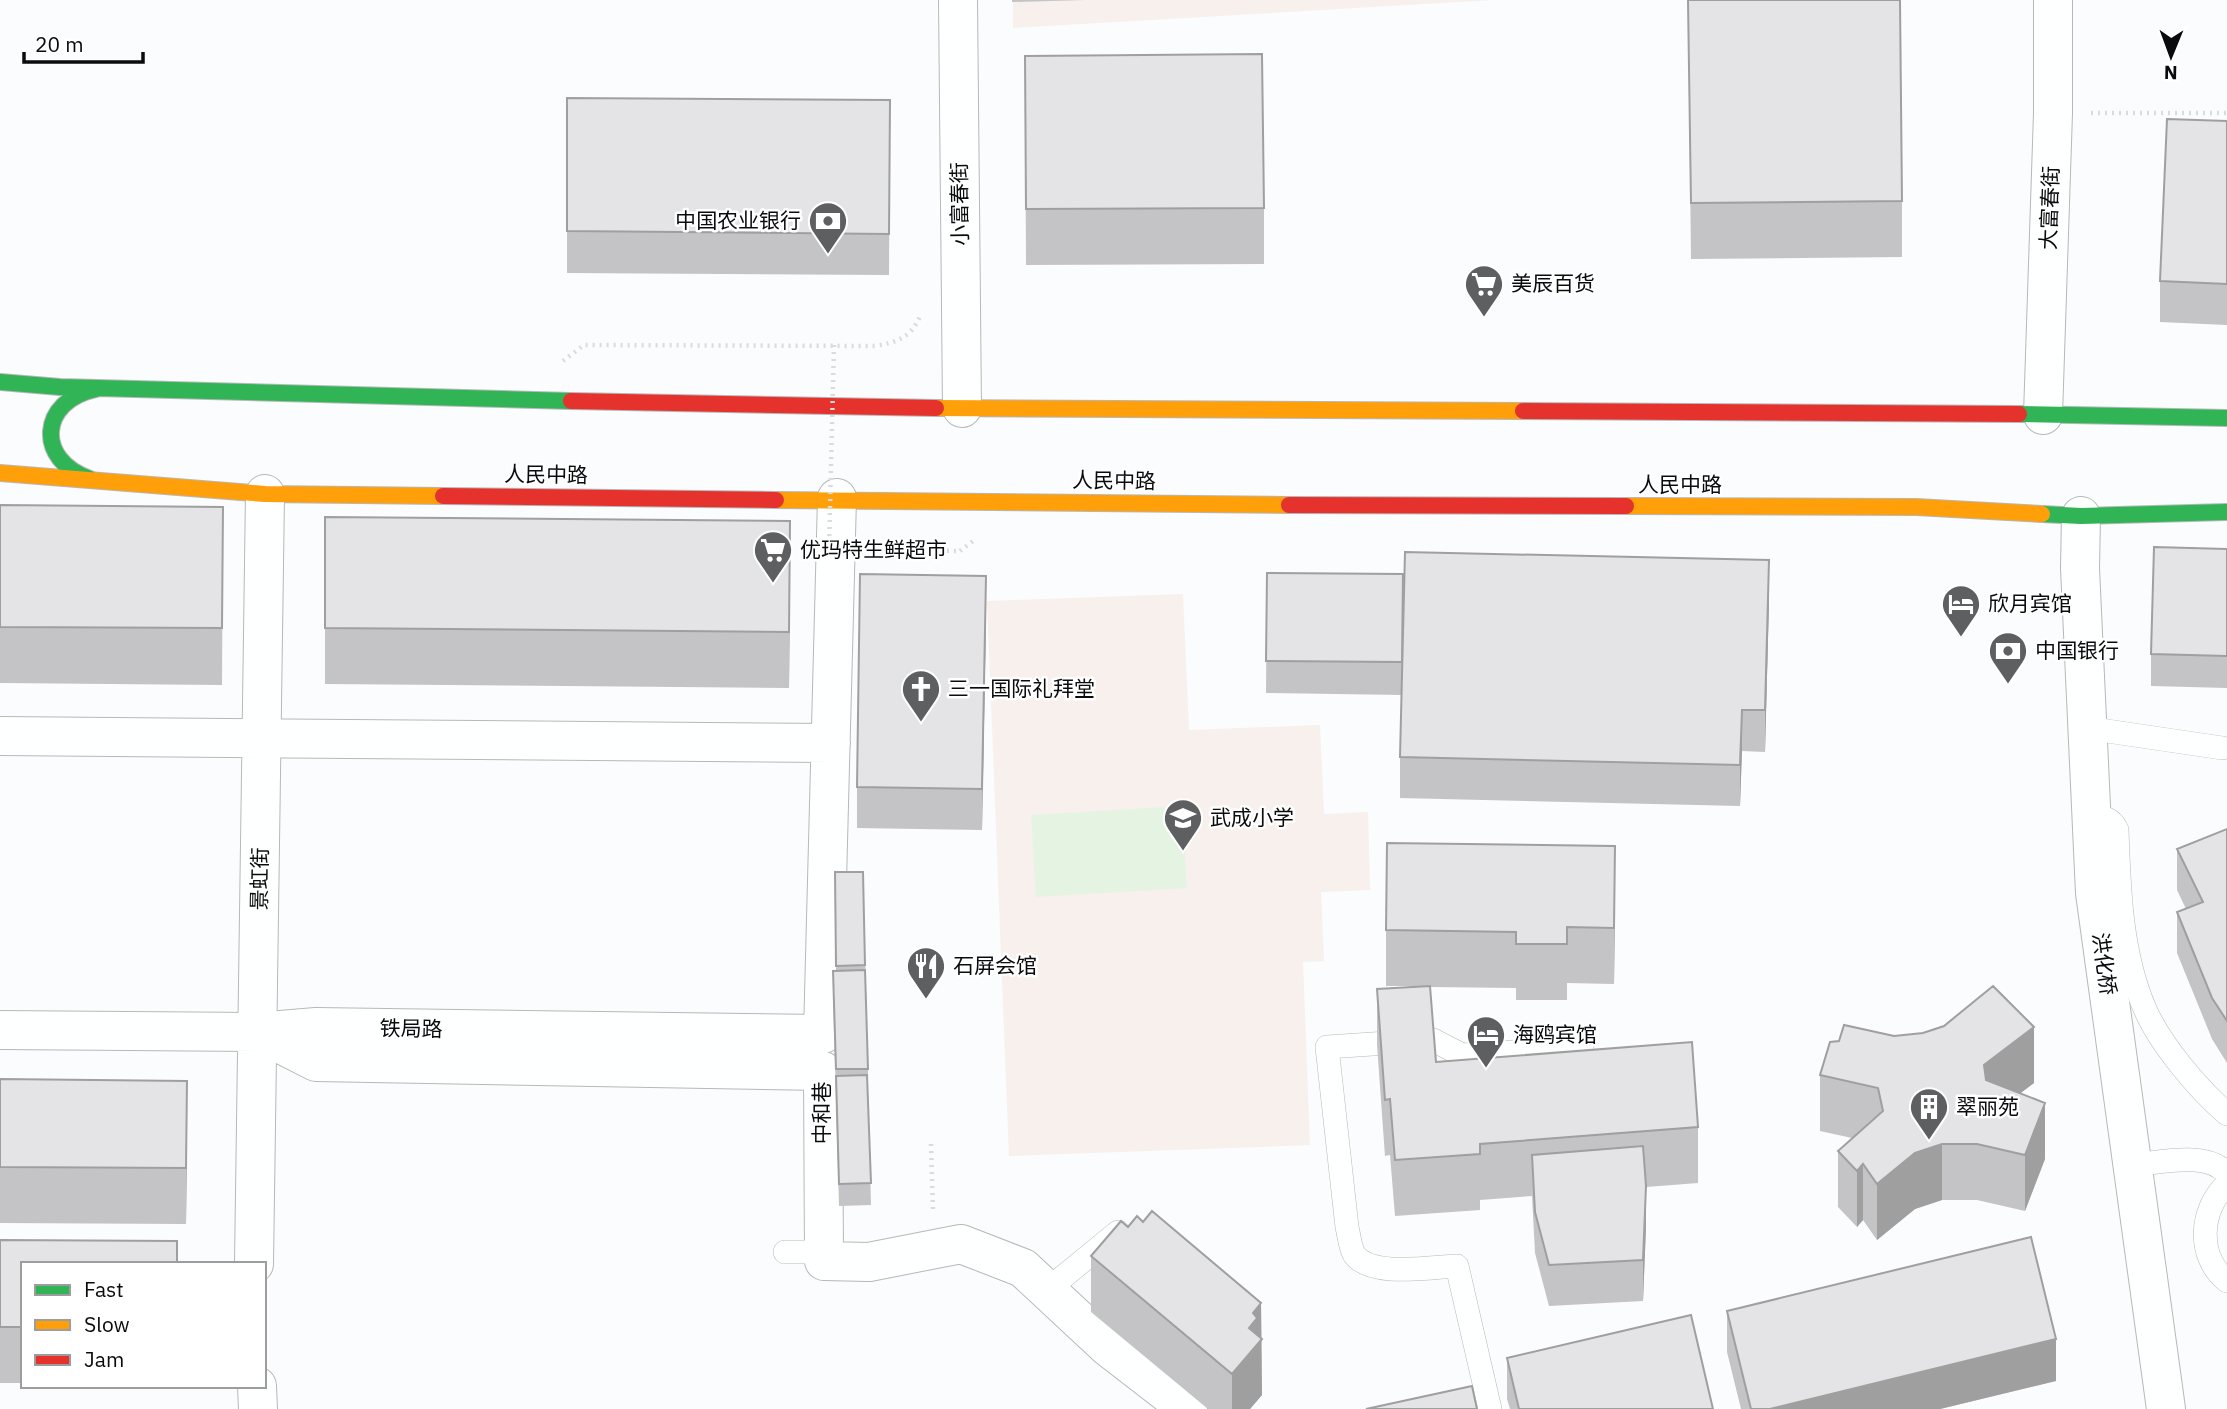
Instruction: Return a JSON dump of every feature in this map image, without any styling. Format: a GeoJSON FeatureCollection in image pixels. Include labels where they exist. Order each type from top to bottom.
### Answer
{"type":"FeatureCollection","features":[{"type":"Feature","properties":{"kind":"main road"},"geometry":{"type":"LineString","coordinates":[[0,382],[105,389],[513,402],[962,408],[1631,409],[2227,418]]}},
{"type":"Feature","properties":{"kind":"main road"},"geometry":{"type":"LineString","coordinates":[[95,480],[81,478],[58,461],[49,434],[57,408],[66,398],[78,391],[105,389]]}},
{"type":"Feature","properties":{"kind":"main road","name":"人民中路"},"geometry":{"type":"LineString","coordinates":[[0,473],[265,494],[837,498],[1277,505],[1916,507],[2081,516],[2227,512]]}},
{"type":"Feature","properties":{"kind":"street","name":"小富春街"},"geometry":{"type":"LineString","coordinates":[[958,0],[962,408]]}},
{"type":"Feature","properties":{"kind":"street","name":"大富春街"},"geometry":{"type":"LineString","coordinates":[[2043,415],[2053,113],[2053,0]]}},
{"type":"Feature","properties":{"kind":"street","name":"景虹街"},"geometry":{"type":"LineString","coordinates":[[254,1262],[265,494]]}},
{"type":"Feature","properties":{"kind":"street"},"geometry":{"type":"LineString","coordinates":[[0,736],[831,743],[837,498]]}},
{"type":"Feature","properties":{"kind":"street","name":"洪化桥"},"geometry":{"type":"LineString","coordinates":[[2081,516],[2095,893],[2166,1409]]}},
{"type":"Feature","properties":{"kind":"street","name":"铁局路"},"geometry":{"type":"LineString","coordinates":[[0,1030],[257,1032],[316,1027],[823,1034],[831,743]]}},
{"type":"Feature","properties":{"kind":"street","name":"中和巷"},"geometry":{"type":"LineString","coordinates":[[257,1032],[316,1062],[823,1071],[824,1252]]}},
{"type":"Feature","properties":{"kind":"street"},"geometry":{"type":"LineString","coordinates":[[824,1252],[824,1261],[869,1262],[961,1244],[1023,1268],[1109,1348],[1188,1409]]}},
{"type":"Feature","properties":{"kind":"street"},"geometry":{"type":"LineString","coordinates":[[257,1388],[258,1409]]}},
{"type":"Feature","properties":{"kind":"lane"},"geometry":{"type":"LineString","coordinates":[[2087,728],[2222,748]]}},
{"type":"Feature","properties":{"kind":"lane"},"geometry":{"type":"LineString","coordinates":[[2092,818],[2104,817],[2112,820],[2117,830],[2120,897],[2130,957],[2146,1010],[2185,1069],[2227,1114]]}},
{"type":"Feature","properties":{"kind":"lane"},"geometry":{"type":"LineString","coordinates":[[1490,1409],[1457,1266],[1395,1269],[1367,1266],[1354,1254],[1347,1227],[1327,1047],[1433,1040],[1462,1055],[1582,1048]]}},
{"type":"Feature","properties":{"kind":"lane"},"geometry":{"type":"LineString","coordinates":[[2133,1165],[2205,1161],[2221,1167],[2227,1174]]}},
{"type":"Feature","properties":{"kind":"lane"},"geometry":{"type":"LineString","coordinates":[[2227,1184],[2209,1208],[2205,1226],[2206,1245],[2212,1262],[2227,1281]]}},
{"type":"Feature","properties":{"kind":"lane"},"geometry":{"type":"LineString","coordinates":[[1047,1290],[1118,1232]]}},
{"type":"Feature","properties":{"kind":"lane"},"geometry":{"type":"LineString","coordinates":[[785,1252],[824,1252]]}},
{"type":"Feature","properties":{"kind":"path"},"geometry":{"type":"LineString","coordinates":[[2053,113],[2227,113]]}},
{"type":"Feature","properties":{"kind":"path"},"geometry":{"type":"LineString","coordinates":[[584,345],[875,346],[900,342],[916,326],[924,307]]}},
{"type":"Feature","properties":{"kind":"path"},"geometry":{"type":"LineString","coordinates":[[829,549],[834,345]]}},
{"type":"Feature","properties":{"kind":"path"},"geometry":{"type":"LineString","coordinates":[[816,549],[960,551]]}},
{"type":"Feature","properties":{"kind":"path"},"geometry":{"type":"LineString","coordinates":[[931,1144],[934,1214]]}},
{"type":"Feature","properties":{"kind":"shaded area"},"geometry":{"type":"Polygon","coordinates":[[[1013,0],[1493,0],[1013,28],[1013,0]]]}},
{"type":"Feature","properties":{"kind":"shaded area","name":"武成小学"},"geometry":{"type":"Polygon","coordinates":[[[1183,594],[1189,730],[1320,725],[1324,814],[1368,812],[1370,890],[1321,892],[1324,961],[1303,962],[1310,1145],[1009,1156],[987,601],[1183,594]]]}},
{"type":"Feature","properties":{"kind":"green space"},"geometry":{"type":"Polygon","coordinates":[[[1182,806],[1187,888],[1036,897],[1031,815],[1182,806]]]}},
{"type":"Feature","properties":{"kind":"building"},"geometry":{"type":"Polygon","coordinates":[[[1688,0],[1900,0],[1902,201],[1691,203],[1688,0]]]}},
{"type":"Feature","properties":{"kind":"building"},"geometry":{"type":"Polygon","coordinates":[[[1262,54],[1264,208],[1026,209],[1025,56],[1262,54]]]}},
{"type":"Feature","properties":{"kind":"building"},"geometry":{"type":"Polygon","coordinates":[[[567,98],[890,100],[889,234],[567,231],[567,98]]]}},
{"type":"Feature","properties":{"kind":"building"},"geometry":{"type":"Polygon","coordinates":[[[2167,119],[2227,121],[2227,284],[2160,281],[2167,119]]]}},
{"type":"Feature","properties":{"kind":"building"},"geometry":{"type":"Polygon","coordinates":[[[0,505],[223,507],[222,628],[0,627],[0,505]]]}},
{"type":"Feature","properties":{"kind":"building"},"geometry":{"type":"Polygon","coordinates":[[[325,517],[790,521],[789,632],[325,628],[325,517]]]}},
{"type":"Feature","properties":{"kind":"building"},"geometry":{"type":"Polygon","coordinates":[[[2154,547],[2227,549],[2227,656],[2151,654],[2154,547]]]}},
{"type":"Feature","properties":{"kind":"building"},"geometry":{"type":"Polygon","coordinates":[[[1405,552],[1769,560],[1765,710],[1742,710],[1740,765],[1400,757],[1405,552]]]}},
{"type":"Feature","properties":{"kind":"building"},"geometry":{"type":"Polygon","coordinates":[[[1267,573],[1403,574],[1402,662],[1266,661],[1267,573]]]}},
{"type":"Feature","properties":{"kind":"building","name":"三一国际礼拜堂"},"geometry":{"type":"Polygon","coordinates":[[[860,574],[986,576],[982,789],[857,787],[860,574]]]}},
{"type":"Feature","properties":{"kind":"building"},"geometry":{"type":"Polygon","coordinates":[[[2227,829],[2227,1021],[2212,998],[2177,912],[2203,902],[2177,849],[2227,829]]]}},
{"type":"Feature","properties":{"kind":"building"},"geometry":{"type":"Polygon","coordinates":[[[1387,843],[1615,846],[1614,928],[1567,927],[1567,944],[1516,944],[1516,932],[1386,930],[1387,843]]]}},
{"type":"Feature","properties":{"kind":"building"},"geometry":{"type":"Polygon","coordinates":[[[835,872],[863,872],[865,965],[836,966],[835,872]]]}},
{"type":"Feature","properties":{"kind":"building"},"geometry":{"type":"Polygon","coordinates":[[[865,970],[868,1069],[836,1069],[833,971],[865,970]]]}},
{"type":"Feature","properties":{"kind":"building"},"geometry":{"type":"Polygon","coordinates":[[[1430,986],[1436,1062],[1692,1042],[1698,1127],[1480,1144],[1480,1154],[1395,1160],[1390,1099],[1385,1100],[1377,989],[1430,986]]]}},
{"type":"Feature","properties":{"kind":"building"},"geometry":{"type":"Polygon","coordinates":[[[1993,986],[2034,1027],[1984,1065],[1986,1080],[2045,1103],[2025,1155],[1977,1144],[1942,1144],[1915,1153],[1877,1184],[1863,1164],[1857,1171],[1838,1151],[1883,1111],[1878,1088],[1820,1075],[1830,1042],[1839,1041],[1844,1025],[1894,1036],[1923,1033],[1944,1026],[1993,986]]]}},
{"type":"Feature","properties":{"kind":"building"},"geometry":{"type":"Polygon","coordinates":[[[867,1075],[871,1183],[839,1184],[836,1076],[867,1075]]]}},
{"type":"Feature","properties":{"kind":"building"},"geometry":{"type":"Polygon","coordinates":[[[0,1079],[187,1081],[186,1168],[0,1167],[0,1079]]]}},
{"type":"Feature","properties":{"kind":"building"},"geometry":{"type":"Polygon","coordinates":[[[1643,1146],[1646,1186],[1643,1260],[1549,1265],[1535,1212],[1532,1155],[1643,1146]]]}},
{"type":"Feature","properties":{"kind":"building"},"geometry":{"type":"Polygon","coordinates":[[[1152,1211],[1261,1303],[1253,1313],[1257,1318],[1249,1328],[1262,1339],[1232,1374],[1091,1256],[1121,1221],[1128,1227],[1137,1216],[1143,1222],[1152,1211]]]}},
{"type":"Feature","properties":{"kind":"building"},"geometry":{"type":"Polygon","coordinates":[[[2031,1237],[2056,1339],[1770,1409],[1751,1409],[1727,1311],[2031,1237]]]}},
{"type":"Feature","properties":{"kind":"building"},"geometry":{"type":"Polygon","coordinates":[[[0,1240],[177,1241],[177,1262],[21,1262],[21,1327],[0,1327],[0,1240]]]}},
{"type":"Feature","properties":{"kind":"building"},"geometry":{"type":"Polygon","coordinates":[[[1691,1315],[1713,1409],[1519,1409],[1507,1358],[1691,1315]]]}},
{"type":"Feature","properties":{"kind":"building"},"geometry":{"type":"Polygon","coordinates":[[[1472,1386],[1477,1409],[1366,1409],[1472,1386]]]}},
{"type":"Feature","properties":{"kind":"traffic: fast"},"geometry":{"type":"LineString","coordinates":[[0,382],[60,387],[571,401]]}},
{"type":"Feature","properties":{"kind":"traffic: fast"},"geometry":{"type":"LineString","coordinates":[[90,479],[72,470],[60,459],[53,445],[51,431],[63,405],[96,389]]}},
{"type":"Feature","properties":{"kind":"traffic: fast"},"geometry":{"type":"LineString","coordinates":[[2019,414],[2227,418]]}},
{"type":"Feature","properties":{"kind":"traffic: fast"},"geometry":{"type":"LineString","coordinates":[[2042,514],[2081,516],[2227,512]]}},
{"type":"Feature","properties":{"kind":"traffic: slow"},"geometry":{"type":"LineString","coordinates":[[936,408],[1523,411]]}},
{"type":"Feature","properties":{"kind":"traffic: slow"},"geometry":{"type":"LineString","coordinates":[[0,473],[265,494],[443,496]]}},
{"type":"Feature","properties":{"kind":"traffic: slow"},"geometry":{"type":"LineString","coordinates":[[776,500],[1289,505]]}},
{"type":"Feature","properties":{"kind":"traffic: slow"},"geometry":{"type":"LineString","coordinates":[[1626,506],[1916,507],[2042,514]]}},
{"type":"Feature","properties":{"kind":"traffic: jam"},"geometry":{"type":"LineString","coordinates":[[571,401],[936,408]]}},
{"type":"Feature","properties":{"kind":"traffic: jam"},"geometry":{"type":"LineString","coordinates":[[1523,411],[2019,414]]}},
{"type":"Feature","properties":{"kind":"traffic: jam"},"geometry":{"type":"LineString","coordinates":[[443,496],[776,500]]}},
{"type":"Feature","properties":{"kind":"traffic: jam"},"geometry":{"type":"LineString","coordinates":[[1289,505],[1626,506]]}},
{"type":"Feature","properties":{"kind":"place","name":"中国农业银行"},"geometry":{"type":"Point","coordinates":[828,255]}},
{"type":"Feature","properties":{"kind":"place","name":"美辰百货"},"geometry":{"type":"Point","coordinates":[1484,318]}},
{"type":"Feature","properties":{"kind":"place","name":"优玛特生鲜超市"},"geometry":{"type":"Point","coordinates":[773,584]}},
{"type":"Feature","properties":{"kind":"place","name":"欣月宾馆"},"geometry":{"type":"Point","coordinates":[1961,638]}},
{"type":"Feature","properties":{"kind":"place","name":"中国银行"},"geometry":{"type":"Point","coordinates":[2008,685]}},
{"type":"Feature","properties":{"kind":"place","name":"三一国际礼拜堂"},"geometry":{"type":"Point","coordinates":[921,723]}},
{"type":"Feature","properties":{"kind":"place","name":"武成小学"},"geometry":{"type":"Point","coordinates":[1183,852]}},
{"type":"Feature","properties":{"kind":"place","name":"石屏会馆"},"geometry":{"type":"Point","coordinates":[926,1000]}},
{"type":"Feature","properties":{"kind":"place","name":"海鸥宾馆"},"geometry":{"type":"Point","coordinates":[1486,1069]}},
{"type":"Feature","properties":{"kind":"place","name":"翠丽苑"},"geometry":{"type":"Point","coordinates":[1929,1141]}}]}
